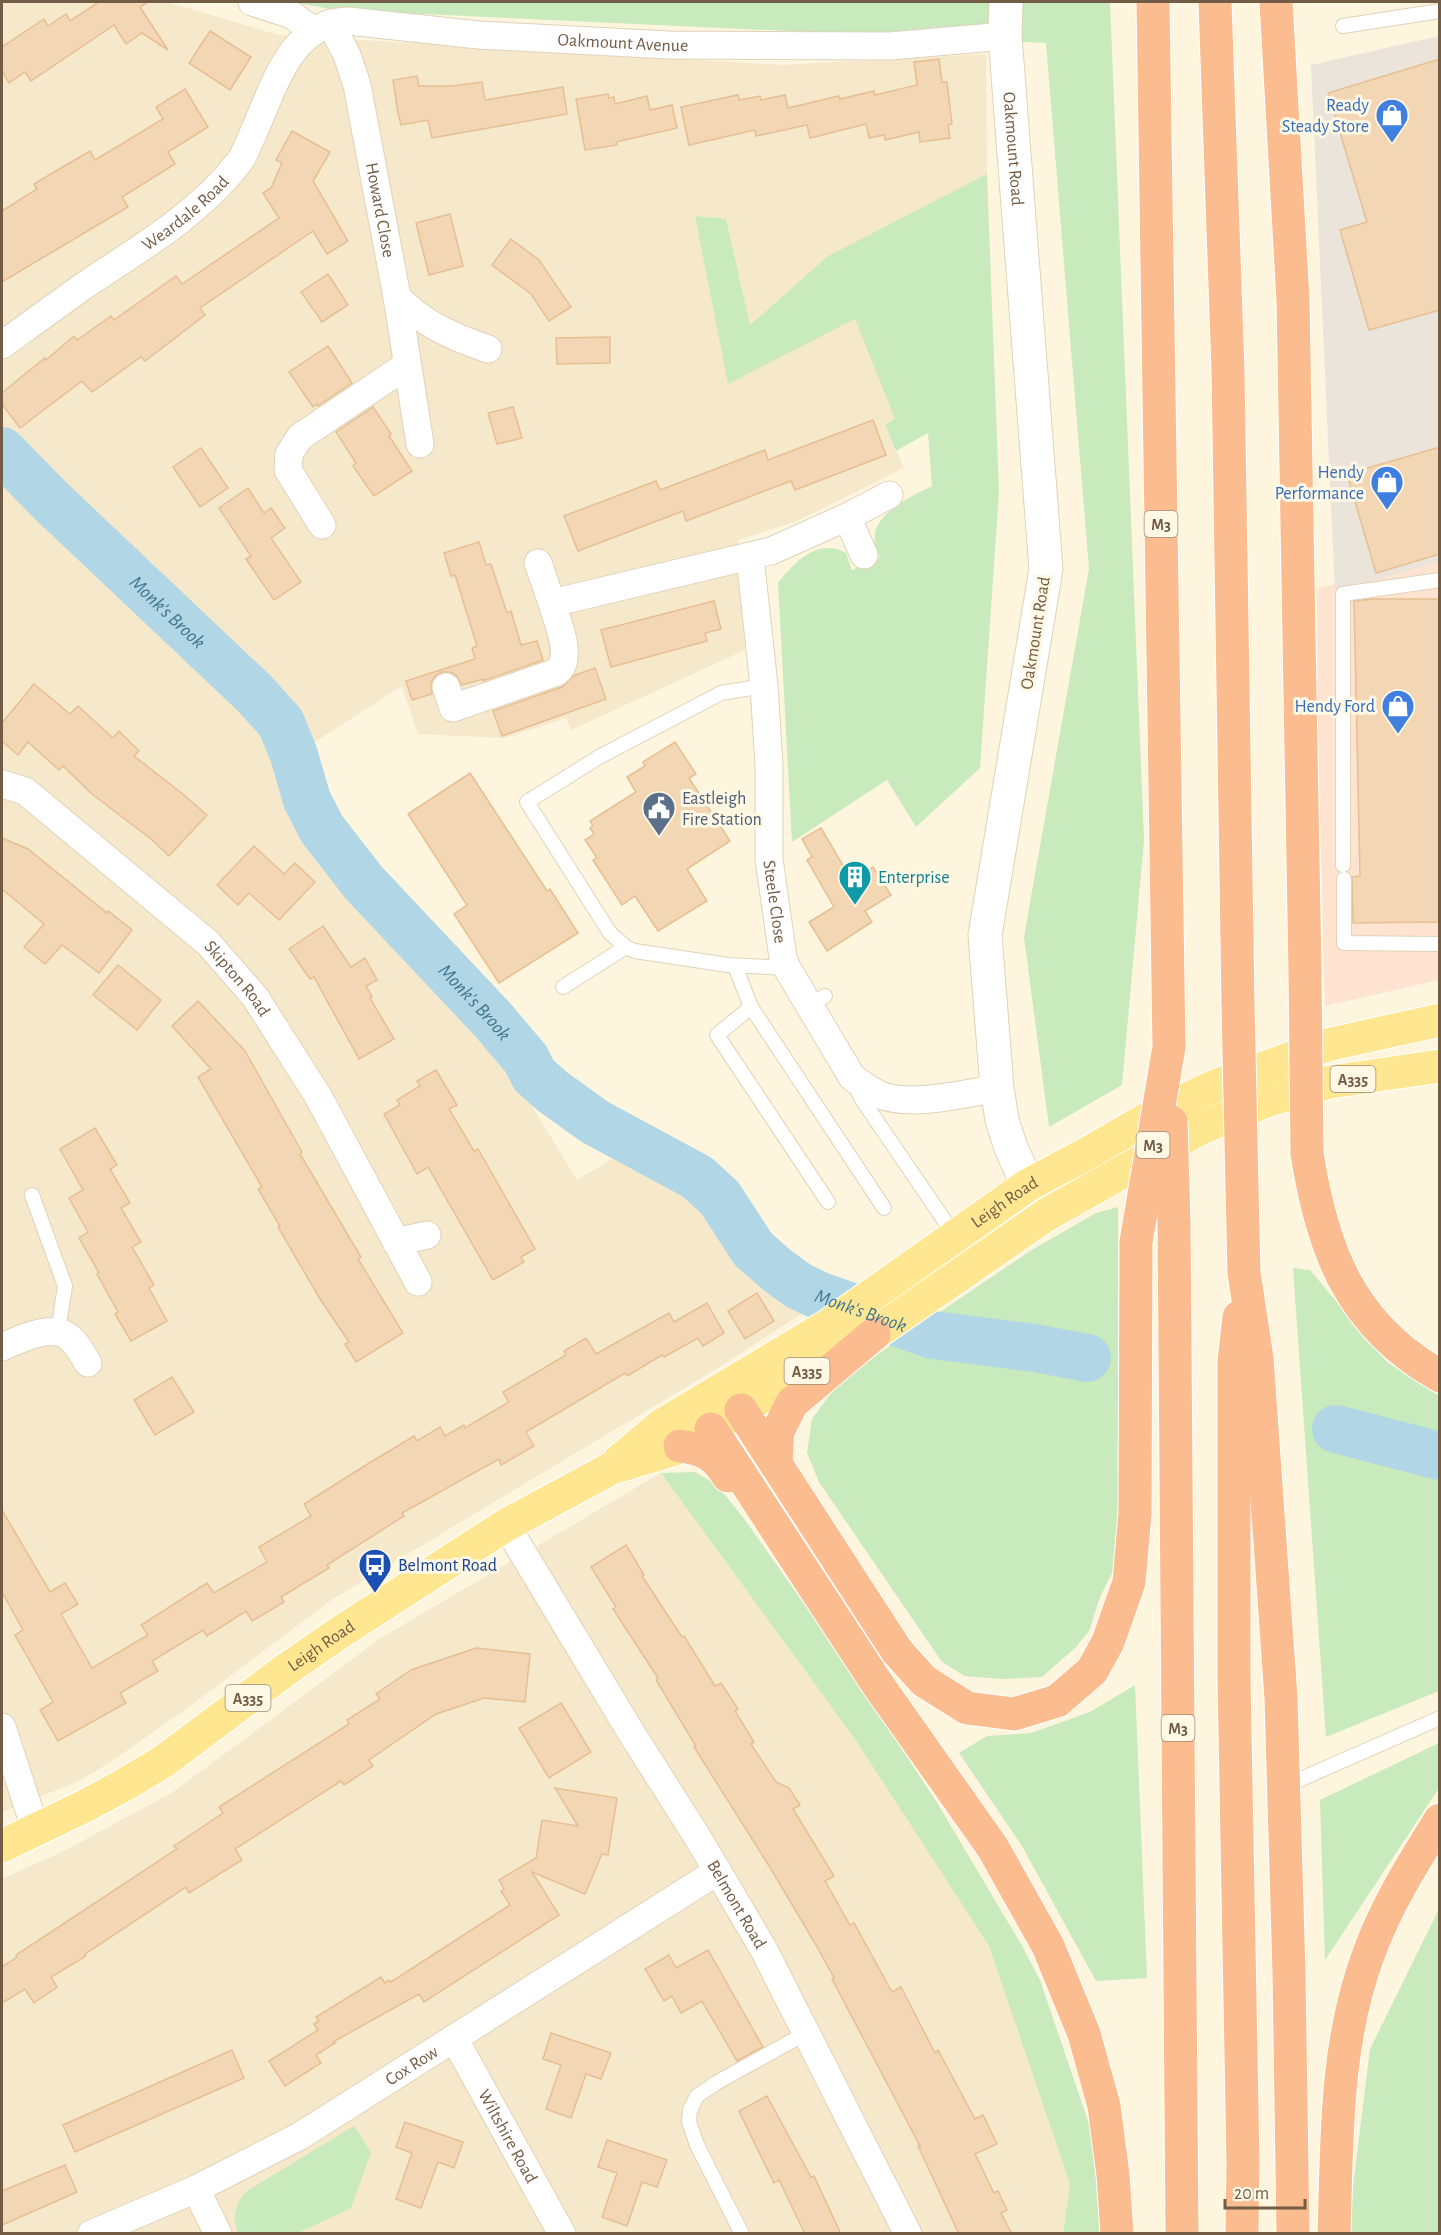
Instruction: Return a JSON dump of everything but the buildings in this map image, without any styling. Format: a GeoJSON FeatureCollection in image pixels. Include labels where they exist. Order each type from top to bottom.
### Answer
{"type":"FeatureCollection","features":[{"type":"Feature","properties":{"kind":"highway","name":"M3"},"geometry":{"type":"LineString","coordinates":[[1153,2],[1169,1047],[1174,1223],[1182,2234]]}},
{"type":"Feature","properties":{"kind":"highway"},"geometry":{"type":"LineString","coordinates":[[1215,2],[1228,370],[1244,1273],[1257,1359],[1281,1698],[1285,1786],[1293,2234]]}},
{"type":"Feature","properties":{"kind":"highway"},"geometry":{"type":"LineString","coordinates":[[1276,2],[1293,300],[1307,1153],[1313,1193],[1326,1241],[1355,1299],[1401,1350],[1440,1376]]}},
{"type":"Feature","properties":{"kind":"highway","name":"M3"},"geometry":{"type":"LineString","coordinates":[[741,1410],[897,1651],[924,1681],[967,1708],[1014,1714],[1058,1701],[1092,1671],[1108,1642],[1129,1582],[1135,1513],[1136,1242],[1169,1047]]}},
{"type":"Feature","properties":{"kind":"highway"},"geometry":{"type":"LineString","coordinates":[[1242,2234],[1243,2163],[1234,1678],[1234,1361],[1244,1273]]}},
{"type":"Feature","properties":{"kind":"highway"},"geometry":{"type":"LineString","coordinates":[[776,1464],[778,1431],[792,1403],[874,1334]]}},
{"type":"Feature","properties":{"kind":"highway"},"geometry":{"type":"LineString","coordinates":[[711,1429],[876,1682],[993,1848],[1048,1946],[1084,2034],[1104,2106],[1113,2175],[1117,2234]]}},
{"type":"Feature","properties":{"kind":"highway"},"geometry":{"type":"LineString","coordinates":[[680,1446],[699,1449],[720,1464],[808,1593],[876,1682]]}},
{"type":"Feature","properties":{"kind":"highway"},"geometry":{"type":"LineString","coordinates":[[1334,2234],[1339,2092],[1348,2026],[1369,1954],[1398,1889],[1440,1820]]}},
{"type":"Feature","properties":{"kind":"main road","name":"Leigh Road"},"geometry":{"type":"LineString","coordinates":[[612,1468],[662,1425],[829,1325],[1028,1185],[1159,1112],[1215,1086],[1327,1045],[1440,1020]]}},
{"type":"Feature","properties":{"kind":"main road","name":"Leigh Road"},"geometry":{"type":"LineString","coordinates":[[2,1846],[124,1785],[164,1761],[312,1652],[396,1594],[506,1525],[612,1468],[672,1450],[711,1429],[778,1387],[874,1334],[1046,1215],[1199,1129],[1269,1100],[1330,1082],[1440,1066]]}},
{"type":"Feature","properties":{"kind":"main road"},"geometry":{"type":"LineString","coordinates":[[711,1429],[712,1396],[741,1410]]}},
{"type":"Feature","properties":{"kind":"street"},"geometry":{"type":"LineString","coordinates":[[252,2],[322,27]]}},
{"type":"Feature","properties":{"kind":"street","name":"Oakmount Avenue"},"geometry":{"type":"LineString","coordinates":[[322,27],[348,21],[479,36],[668,45],[890,46],[1006,14]]}},
{"type":"Feature","properties":{"kind":"street","name":"Oakmount Road"},"geometry":{"type":"LineString","coordinates":[[1006,14],[1046,570],[985,935],[997,1088],[1002,1120],[1011,1148],[1028,1185],[1046,1215]]}},
{"type":"Feature","properties":{"kind":"street","name":"Howard Close"},"geometry":{"type":"LineString","coordinates":[[322,27],[347,55],[357,85],[397,297],[420,444]]}},
{"type":"Feature","properties":{"kind":"street","name":"Weardale Road"},"geometry":{"type":"LineString","coordinates":[[2,345],[89,282],[158,238],[202,203],[241,160],[287,58],[300,40],[322,27]]}},
{"type":"Feature","properties":{"kind":"street"},"geometry":{"type":"LineString","coordinates":[[397,297],[412,312],[433,327],[488,349]]}},
{"type":"Feature","properties":{"kind":"street"},"geometry":{"type":"LineString","coordinates":[[322,525],[288,470],[289,454],[300,437],[407,365]]}},
{"type":"Feature","properties":{"kind":"street"},"geometry":{"type":"LineString","coordinates":[[552,603],[750,557],[789,544],[889,495]]}},
{"type":"Feature","properties":{"kind":"street"},"geometry":{"type":"LineString","coordinates":[[847,517],[864,555]]}},
{"type":"Feature","properties":{"kind":"street","name":"Steele Close"},"geometry":{"type":"LineString","coordinates":[[750,557],[764,686],[769,765],[769,859],[783,958],[787,968],[817,1001],[852,1077],[881,1095],[900,1100],[997,1088]]}},
{"type":"Feature","properties":{"kind":"street"},"geometry":{"type":"LineString","coordinates":[[446,687],[453,708],[558,672],[564,664],[565,653],[552,603],[538,563]]}},
{"type":"Feature","properties":{"kind":"street","name":"Skipton Road"},"geometry":{"type":"LineString","coordinates":[[2,784],[25,791],[208,943],[255,997],[318,1096],[418,1282]]}},
{"type":"Feature","properties":{"kind":"street"},"geometry":{"type":"LineString","coordinates":[[396,1242],[427,1234]]}},
{"type":"Feature","properties":{"kind":"street"},"geometry":{"type":"LineString","coordinates":[[2,1347],[30,1335],[58,1331],[72,1339],[88,1364]]}},
{"type":"Feature","properties":{"kind":"street","name":"Belmont Road"},"geometry":{"type":"LineString","coordinates":[[506,1525],[764,1950],[896,2206],[908,2234]]}},
{"type":"Feature","properties":{"kind":"street"},"geometry":{"type":"LineString","coordinates":[[2,1727],[36,1831]]}},
{"type":"Feature","properties":{"kind":"street","name":"Cox Row"},"geometry":{"type":"LineString","coordinates":[[91,2234],[196,2189],[300,2136],[718,1871]]}},
{"type":"Feature","properties":{"kind":"street","name":"Wiltshire Road"},"geometry":{"type":"LineString","coordinates":[[454,2038],[562,2234]]}},
{"type":"Feature","properties":{"kind":"street"},"geometry":{"type":"LineString","coordinates":[[196,2189],[218,2234]]}},
{"type":"Feature","properties":{"kind":"lane"},"geometry":{"type":"LineString","coordinates":[[1343,26],[1440,11]]}},
{"type":"Feature","properties":{"kind":"lane"},"geometry":{"type":"LineString","coordinates":[[1440,580],[1343,594],[1344,943],[1440,944]]}},
{"type":"Feature","properties":{"kind":"lane"},"geometry":{"type":"LineString","coordinates":[[764,686],[721,693],[599,757],[527,802],[610,933],[626,947],[635,951],[735,966],[787,968]]}},
{"type":"Feature","properties":{"kind":"lane"},"geometry":{"type":"LineString","coordinates":[[563,987],[626,947]]}},
{"type":"Feature","properties":{"kind":"lane"},"geometry":{"type":"LineString","coordinates":[[735,966],[751,1007],[884,1208]]}},
{"type":"Feature","properties":{"kind":"lane"},"geometry":{"type":"LineString","coordinates":[[751,1007],[717,1035],[828,1202]]}},
{"type":"Feature","properties":{"kind":"lane"},"geometry":{"type":"LineString","coordinates":[[852,1077],[861,1098],[974,1264]]}},
{"type":"Feature","properties":{"kind":"lane"},"geometry":{"type":"LineString","coordinates":[[32,1195],[65,1286],[58,1331]]}},
{"type":"Feature","properties":{"kind":"lane"},"geometry":{"type":"LineString","coordinates":[[1285,1786],[1440,1718]]}},
{"type":"Feature","properties":{"kind":"lane"},"geometry":{"type":"LineString","coordinates":[[742,2234],[698,2145],[689,2122],[690,2110],[698,2096],[716,2083],[806,2032]]}},
{"type":"Feature","properties":{"kind":"shaded area"},"geometry":{"type":"Polygon","coordinates":[[[2,2],[167,2],[279,35],[782,65],[986,54],[987,174],[828,256],[750,325],[726,219],[695,216],[728,383],[856,318],[895,419],[885,424],[904,468],[797,521],[738,540],[745,650],[571,730],[566,718],[505,738],[418,734],[402,686],[288,759],[310,824],[459,987],[577,1180],[627,1150],[712,1204],[749,1263],[814,1306],[721,1366],[331,1600],[112,1761],[79,1781],[2,1812],[2,2]]]}},
{"type":"Feature","properties":{"kind":"shaded area"},"geometry":{"type":"Polygon","coordinates":[[[1439,36],[1439,562],[1335,591],[1311,65],[1439,36]]]}},
{"type":"Feature","properties":{"kind":"shaded area"},"geometry":{"type":"Polygon","coordinates":[[[1439,554],[1439,980],[1325,1006],[1317,589],[1439,554]]]}},
{"type":"Feature","properties":{"kind":"shaded area"},"geometry":{"type":"Polygon","coordinates":[[[661,1473],[855,1739],[989,1946],[1070,2184],[1063,2233],[2,2233],[2,1879],[68,1849],[173,1792],[381,1638],[661,1473]]]}},
{"type":"Feature","properties":{"kind":"green space"},"geometry":{"type":"Polygon","coordinates":[[[292,2],[1110,2],[1144,840],[1122,1085],[1049,1127],[1024,937],[1089,569],[1046,43],[336,10],[292,2]]]}},
{"type":"Feature","properties":{"kind":"green space"},"geometry":{"type":"Polygon","coordinates":[[[987,174],[999,492],[980,768],[916,827],[887,780],[792,842],[778,583],[799,560],[817,550],[836,549],[846,553],[852,570],[880,557],[875,543],[875,533],[879,523],[894,507],[932,486],[928,433],[896,451],[885,424],[895,419],[855,319],[728,384],[695,216],[726,219],[750,325],[828,256],[987,174]]]}},
{"type":"Feature","properties":{"kind":"green space"},"geometry":{"type":"Polygon","coordinates":[[[1118,1207],[1118,1561],[1100,1597],[1089,1631],[1075,1648],[1042,1677],[1002,1679],[965,1676],[942,1662],[819,1482],[807,1453],[812,1419],[834,1389],[862,1365],[1030,1251],[1096,1213],[1118,1207]]]}},
{"type":"Feature","properties":{"kind":"green space"},"geometry":{"type":"Polygon","coordinates":[[[1293,1268],[1310,1270],[1387,1362],[1439,1396],[1439,1691],[1326,1737],[1293,1268]]]}},
{"type":"Feature","properties":{"kind":"green space"},"geometry":{"type":"Polygon","coordinates":[[[695,1472],[717,1485],[745,1520],[831,1642],[936,1801],[1021,1944],[1040,1980],[1089,2124],[1103,2233],[1063,2233],[1070,2184],[989,1946],[855,1739],[661,1473],[695,1472]]]}},
{"type":"Feature","properties":{"kind":"green space"},"geometry":{"type":"Polygon","coordinates":[[[1135,1685],[1147,1978],[1096,1981],[1022,1846],[959,1753],[987,1736],[1031,1733],[1090,1712],[1135,1685]]]}},
{"type":"Feature","properties":{"kind":"green space"},"geometry":{"type":"Polygon","coordinates":[[[1439,1743],[1439,1788],[1325,1960],[1320,1800],[1439,1743]]]}},
{"type":"Feature","properties":{"kind":"green space"},"geometry":{"type":"Polygon","coordinates":[[[1439,1909],[1439,2233],[1347,2234],[1370,2049],[1439,1909]]]}},
{"type":"Feature","properties":{"kind":"green space"},"geometry":{"type":"Polygon","coordinates":[[[354,2126],[371,2152],[351,2208],[298,2233],[238,2233],[235,2222],[236,2211],[247,2191],[354,2126]]]}},
{"type":"Feature","properties":{"kind":"waterway","name":"Monk's Brook"},"geometry":{"type":"LineString","coordinates":[[2,451],[52,502],[255,694],[281,723],[294,755],[307,800],[322,829],[364,883],[493,1020],[526,1059],[534,1075],[552,1091],[595,1122],[697,1177],[720,1198],[753,1249],[799,1286],[820,1296],[933,1335],[1035,1348],[1087,1358]]}},
{"type":"Feature","properties":{"kind":"waterway"},"geometry":{"type":"LineString","coordinates":[[1336,1429],[1440,1456]]}},
{"type":"Feature","properties":{"kind":"place","name":"Ready Steady Store"},"geometry":{"type":"Point","coordinates":[1392,144]}},
{"type":"Feature","properties":{"kind":"place","name":"Hendy Performance"},"geometry":{"type":"Point","coordinates":[1387,511]}},
{"type":"Feature","properties":{"kind":"place","name":"Hendy Ford"},"geometry":{"type":"Point","coordinates":[1398,735]}},
{"type":"Feature","properties":{"kind":"place","name":"Eastleigh Fire Station"},"geometry":{"type":"Point","coordinates":[659,837]}},
{"type":"Feature","properties":{"kind":"place","name":"Enterprise"},"geometry":{"type":"Point","coordinates":[855,906]}},
{"type":"Feature","properties":{"kind":"place","name":"Belmont Road"},"geometry":{"type":"Point","coordinates":[375,1594]}}]}
